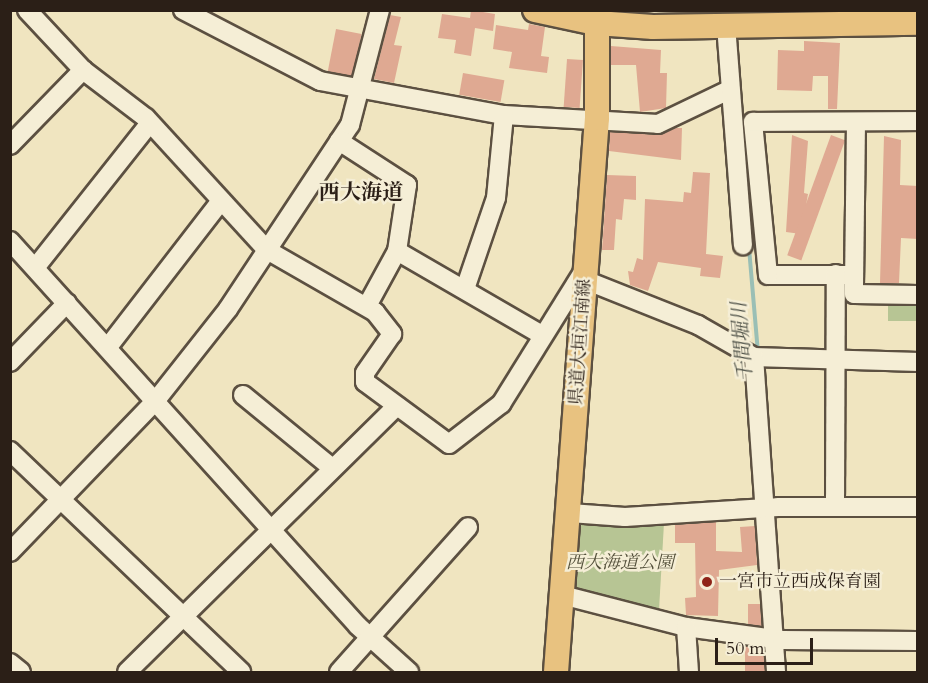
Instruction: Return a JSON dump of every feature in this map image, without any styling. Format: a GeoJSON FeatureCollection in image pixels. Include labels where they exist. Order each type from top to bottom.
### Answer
{"type":"FeatureCollection","features":[{"type":"Feature","properties":{"kind":"main road"},"geometry":{"type":"LineString","coordinates":[[535,10],[597,17],[730,25],[789,17],[877,16],[918,22]]}},
{"type":"Feature","properties":{"kind":"main road","name":"県道大垣江南線"},"geometry":{"type":"LineString","coordinates":[[556,672],[570,513],[597,118],[597,17]]}},
{"type":"Feature","properties":{"kind":"street"},"geometry":{"type":"LineString","coordinates":[[27,10],[83,70],[150,123],[267,250],[331,291],[367,306],[392,334],[365,374],[365,382],[449,444],[501,404],[542,335],[586,274],[698,325],[760,357],[918,362]]}},
{"type":"Feature","properties":{"kind":"street"},"geometry":{"type":"LineString","coordinates":[[183,10],[320,81],[359,91],[504,116],[597,118],[658,124],[729,90]]}},
{"type":"Feature","properties":{"kind":"street"},"geometry":{"type":"LineString","coordinates":[[10,552],[157,399],[267,250],[350,125],[380,10]]}},
{"type":"Feature","properties":{"kind":"street"},"geometry":{"type":"LineString","coordinates":[[730,25],[729,90],[743,245]]}},
{"type":"Feature","properties":{"kind":"street"},"geometry":{"type":"LineString","coordinates":[[10,145],[83,70]]}},
{"type":"Feature","properties":{"kind":"street"},"geometry":{"type":"LineString","coordinates":[[465,289],[496,198],[504,116]]}},
{"type":"Feature","properties":{"kind":"street"},"geometry":{"type":"LineString","coordinates":[[854,275],[768,275],[753,122],[918,121]]}},
{"type":"Feature","properties":{"kind":"street"},"geometry":{"type":"LineString","coordinates":[[856,122],[854,294],[918,295]]}},
{"type":"Feature","properties":{"kind":"street"},"geometry":{"type":"LineString","coordinates":[[35,268],[150,123]]}},
{"type":"Feature","properties":{"kind":"street"},"geometry":{"type":"LineString","coordinates":[[339,141],[408,185],[397,252],[367,306]]}},
{"type":"Feature","properties":{"kind":"street"},"geometry":{"type":"LineString","coordinates":[[108,347],[221,201]]}},
{"type":"Feature","properties":{"kind":"street"},"geometry":{"type":"LineString","coordinates":[[10,241],[157,399],[372,639],[409,672]]}},
{"type":"Feature","properties":{"kind":"street"},"geometry":{"type":"LineString","coordinates":[[397,252],[542,335]]}},
{"type":"Feature","properties":{"kind":"street"},"geometry":{"type":"LineString","coordinates":[[835,507],[836,274]]}},
{"type":"Feature","properties":{"kind":"street"},"geometry":{"type":"LineString","coordinates":[[10,362],[67,303]]}},
{"type":"Feature","properties":{"kind":"street"},"geometry":{"type":"LineString","coordinates":[[760,357],[778,639],[776,672]]}},
{"type":"Feature","properties":{"kind":"street"},"geometry":{"type":"LineString","coordinates":[[243,395],[331,467]]}},
{"type":"Feature","properties":{"kind":"street"},"geometry":{"type":"LineString","coordinates":[[127,672],[331,467],[397,406]]}},
{"type":"Feature","properties":{"kind":"street"},"geometry":{"type":"LineString","coordinates":[[10,451],[241,672]]}},
{"type":"Feature","properties":{"kind":"street"},"geometry":{"type":"LineString","coordinates":[[570,513],[625,517],[770,507],[918,507]]}},
{"type":"Feature","properties":{"kind":"street"},"geometry":{"type":"LineString","coordinates":[[339,672],[372,639],[376,625],[468,527]]}},
{"type":"Feature","properties":{"kind":"street"},"geometry":{"type":"LineString","coordinates":[[562,595],[686,627],[778,639],[918,641]]}},
{"type":"Feature","properties":{"kind":"street"},"geometry":{"type":"LineString","coordinates":[[686,627],[689,672]]}},
{"type":"Feature","properties":{"kind":"street"},"geometry":{"type":"LineString","coordinates":[[10,663],[21,672]]}},
{"type":"Feature","properties":{"kind":"green space"},"geometry":{"type":"Polygon","coordinates":[[[888,301],[917,301],[917,321],[888,321],[888,301]]]}},
{"type":"Feature","properties":{"kind":"green space","name":"西大海道公園"},"geometry":{"type":"Polygon","coordinates":[[[578,523],[664,523],[659,610],[571,591],[578,523]]]}},
{"type":"Feature","properties":{"kind":"building"},"geometry":{"type":"Polygon","coordinates":[[[471,10],[495,14],[493,31],[475,28],[471,56],[454,53],[456,40],[438,38],[442,14],[470,18],[471,10]]]}},
{"type":"Feature","properties":{"kind":"building"},"geometry":{"type":"Polygon","coordinates":[[[390,15],[401,17],[394,45],[402,46],[394,83],[374,79],[390,15]]]}},
{"type":"Feature","properties":{"kind":"building"},"geometry":{"type":"Polygon","coordinates":[[[529,24],[545,27],[541,56],[549,57],[547,73],[509,68],[512,52],[493,49],[496,25],[528,30],[529,24]]]}},
{"type":"Feature","properties":{"kind":"building"},"geometry":{"type":"Polygon","coordinates":[[[336,29],[362,34],[353,76],[328,71],[336,29]]]}},
{"type":"Feature","properties":{"kind":"building"},"geometry":{"type":"Polygon","coordinates":[[[804,41],[840,43],[837,109],[828,109],[828,76],[813,76],[812,91],[777,90],[778,50],[804,51],[804,41]]]}},
{"type":"Feature","properties":{"kind":"building"},"geometry":{"type":"Polygon","coordinates":[[[611,46],[661,50],[660,73],[667,73],[666,108],[640,112],[636,65],[611,65],[611,46]]]}},
{"type":"Feature","properties":{"kind":"building"},"geometry":{"type":"Polygon","coordinates":[[[567,59],[583,60],[580,108],[564,107],[567,59]]]}},
{"type":"Feature","properties":{"kind":"building"},"geometry":{"type":"Polygon","coordinates":[[[463,73],[504,80],[501,102],[459,95],[463,73]]]}},
{"type":"Feature","properties":{"kind":"building"},"geometry":{"type":"Polygon","coordinates":[[[682,128],[681,160],[609,151],[610,132],[658,135],[682,128]]]}},
{"type":"Feature","properties":{"kind":"building"},"geometry":{"type":"Polygon","coordinates":[[[792,135],[808,141],[804,193],[808,194],[801,234],[786,232],[792,135]]]}},
{"type":"Feature","properties":{"kind":"building"},"geometry":{"type":"Polygon","coordinates":[[[831,135],[845,140],[801,260],[787,255],[831,135]]]}},
{"type":"Feature","properties":{"kind":"building"},"geometry":{"type":"Polygon","coordinates":[[[884,136],[901,140],[900,185],[918,186],[918,239],[901,238],[899,283],[880,283],[884,136]]]}},
{"type":"Feature","properties":{"kind":"building"},"geometry":{"type":"Polygon","coordinates":[[[693,172],[710,173],[706,254],[723,256],[720,278],[700,276],[701,268],[658,262],[648,291],[630,285],[628,271],[633,272],[637,258],[643,260],[645,199],[683,202],[684,192],[691,193],[693,172]]]}},
{"type":"Feature","properties":{"kind":"building"},"geometry":{"type":"Polygon","coordinates":[[[607,175],[636,176],[636,200],[624,199],[622,220],[616,219],[614,250],[602,250],[607,175]]]}},
{"type":"Feature","properties":{"kind":"building"},"geometry":{"type":"Polygon","coordinates":[[[716,522],[716,551],[742,552],[740,527],[755,526],[757,565],[719,570],[718,616],[686,615],[685,598],[696,597],[695,543],[675,543],[675,525],[716,522]]]}},
{"type":"Feature","properties":{"kind":"building"},"geometry":{"type":"Polygon","coordinates":[[[748,604],[760,604],[762,626],[748,624],[748,604]]]}},
{"type":"Feature","properties":{"kind":"building"},"geometry":{"type":"Polygon","coordinates":[[[745,646],[763,649],[765,671],[745,671],[745,646]]]}},
{"type":"Feature","properties":{"kind":"waterway","name":"千間堀川"},"geometry":{"type":"LineString","coordinates":[[749,248],[758,352]]}},
{"type":"Feature","properties":{"kind":"place","name":"一宮市立西成保育園"},"geometry":{"type":"Point","coordinates":[707,582]}},
{"type":"Feature","properties":{"kind":"district","name":"西大海道"},"geometry":{"type":"Point","coordinates":[361,193]}}]}
